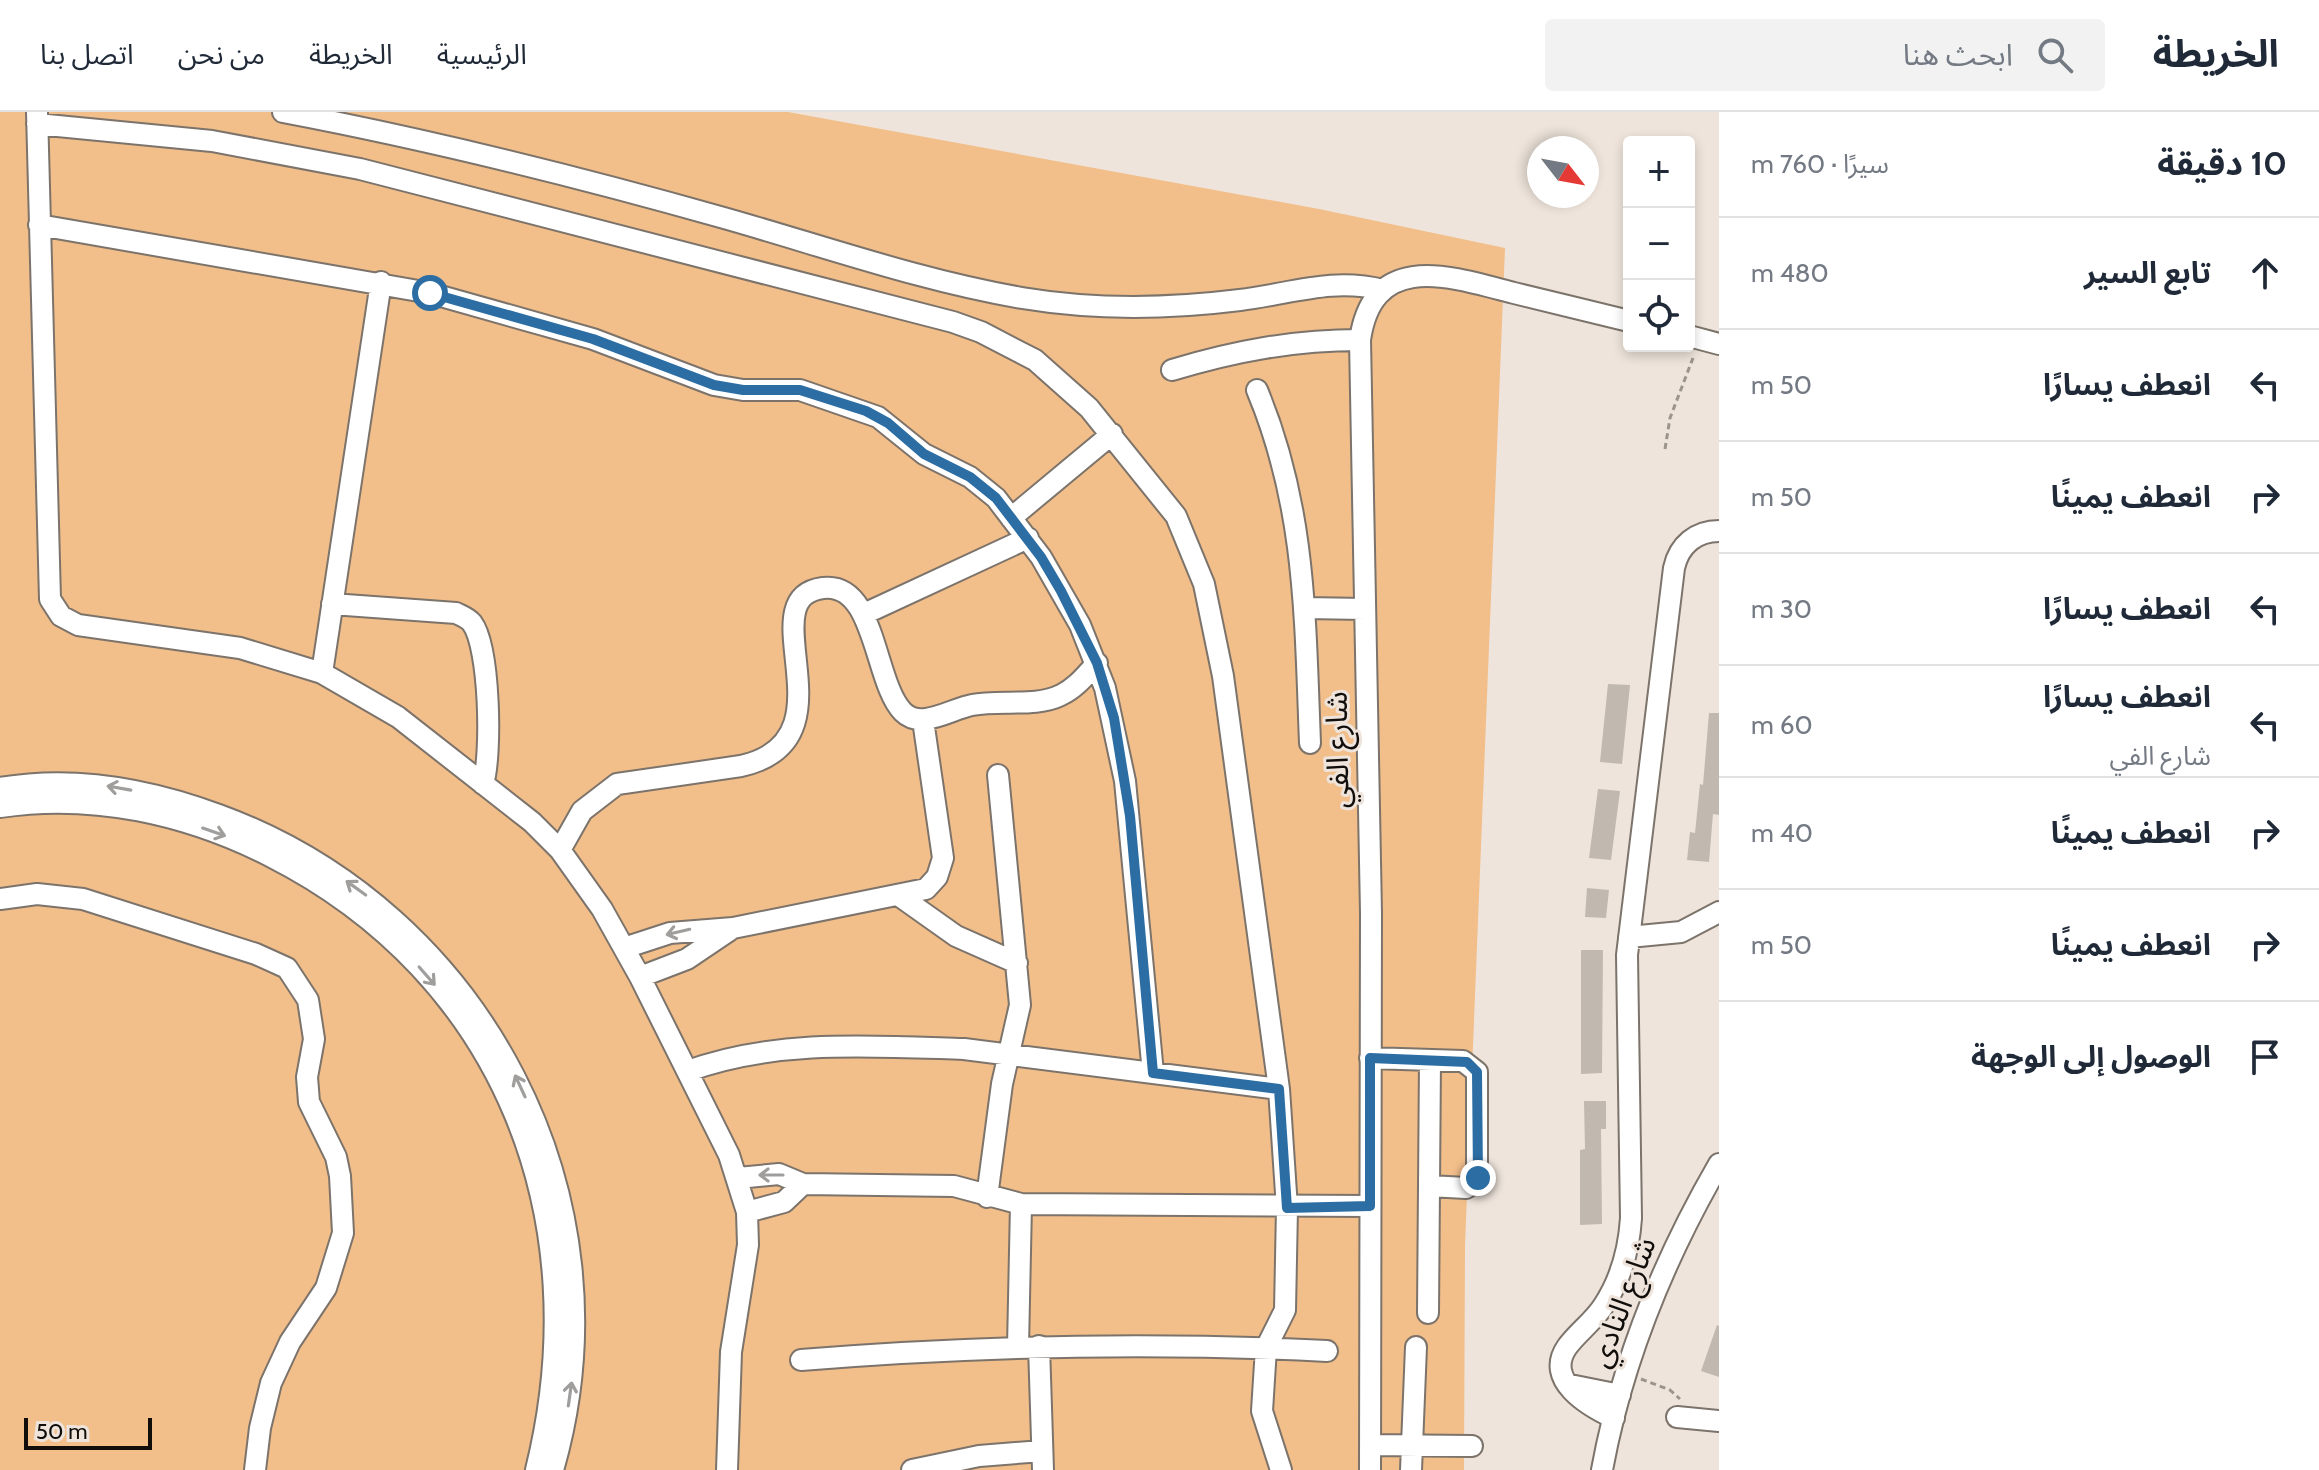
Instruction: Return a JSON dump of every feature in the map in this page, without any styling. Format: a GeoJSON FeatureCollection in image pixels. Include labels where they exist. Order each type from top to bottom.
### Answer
{"type":"FeatureCollection","features":[{"type":"Feature","properties":{"kind":"street"},"geometry":{"type":"LineString","coordinates":[[283,112],[608,185],[947,281],[1023,298],[1096,306],[1170,307],[1243,300],[1338,283],[1383,290],[1401,279],[1443,275],[1623,320]]}},
{"type":"Feature","properties":{"kind":"street"},"geometry":{"type":"LineString","coordinates":[[727,1470],[731,1352],[748,1245],[747,1212],[738,1178],[640,977],[560,850],[398,717],[322,673],[240,648],[78,625],[55,608],[48,590],[37,118],[212,141],[360,169],[953,322],[981,332],[1035,360],[1059,378],[1112,434],[1176,516],[1189,541],[1208,599],[1223,676],[1279,1089],[1287,1208],[1285,1310],[1266,1348],[1263,1421],[1281,1470]]}},
{"type":"Feature","properties":{"kind":"street"},"geometry":{"type":"LineString","coordinates":[[39,225],[381,282],[539,322],[714,385],[743,390],[800,390],[866,411],[888,423],[924,454],[970,477],[1028,538],[1061,591],[1097,663],[1114,718],[1125,781],[1153,1073]]}},
{"type":"Feature","properties":{"kind":"street"},"geometry":{"type":"LineString","coordinates":[[322,673],[381,282]]}},
{"type":"Feature","properties":{"kind":"street","name":"شارع الفي"},"geometry":{"type":"LineString","coordinates":[[1370,1470],[1370,1058],[1360,340],[1363,319],[1383,290]]}},
{"type":"Feature","properties":{"kind":"street"},"geometry":{"type":"LineString","coordinates":[[1172,370],[1273,345],[1360,340]]}},
{"type":"Feature","properties":{"kind":"street"},"geometry":{"type":"LineString","coordinates":[[1257,390],[1291,490],[1300,538],[1310,743]]}},
{"type":"Feature","properties":{"kind":"street"},"geometry":{"type":"LineString","coordinates":[[1011,518],[1112,434]]}},
{"type":"Feature","properties":{"kind":"street"},"geometry":{"type":"LineString","coordinates":[[1614,1418],[1566,1384],[1560,1368],[1563,1354],[1611,1293],[1623,1264],[1630,1233],[1629,937],[1674,568],[1688,541],[1706,531],[1719,531]]}},
{"type":"Feature","properties":{"kind":"street"},"geometry":{"type":"LineString","coordinates":[[864,614],[1028,538]]}},
{"type":"Feature","properties":{"kind":"street"},"geometry":{"type":"LineString","coordinates":[[560,850],[582,811],[617,784],[751,764],[777,749],[791,731],[798,709],[799,670],[791,622],[799,602],[821,588],[839,589],[854,598],[864,614],[879,661],[900,709],[923,720],[974,704],[1050,700],[1072,688],[1097,663]]}},
{"type":"Feature","properties":{"kind":"street"},"geometry":{"type":"LineString","coordinates":[[332,604],[456,613],[472,623],[479,641],[490,729],[490,757],[483,784]]}},
{"type":"Feature","properties":{"kind":"street"},"geometry":{"type":"LineString","coordinates":[[1305,608],[1365,609]]}},
{"type":"Feature","properties":{"kind":"street"},"geometry":{"type":"LineString","coordinates":[[624,948],[691,929],[733,928],[901,897],[926,889],[937,877],[942,864],[923,720]]}},
{"type":"Feature","properties":{"kind":"street"},"geometry":{"type":"LineString","coordinates":[[987,1197],[1008,1055],[1020,1005],[998,775]]}},
{"type":"Feature","properties":{"kind":"street"},"geometry":{"type":"LineString","coordinates":[[0,788],[68,782],[112,786],[167,798],[239,822],[302,852],[356,887],[405,928],[458,984],[491,1030],[518,1081],[540,1135],[559,1203],[571,1274],[574,1347],[570,1396],[553,1470]]}},
{"type":"Feature","properties":{"kind":"street"},"geometry":{"type":"LineString","coordinates":[[0,807],[47,802],[106,805],[168,817],[229,837],[288,865],[346,902],[401,949],[449,1003],[490,1065],[522,1132],[550,1233],[557,1335],[550,1403],[536,1470]]}},
{"type":"Feature","properties":{"kind":"street"},"geometry":{"type":"LineString","coordinates":[[0,899],[37,894],[83,899],[256,954],[287,968],[308,1000],[314,1039],[307,1077],[309,1102],[336,1157],[343,1233],[326,1288],[290,1342],[271,1383],[260,1428],[255,1470]]}},
{"type":"Feature","properties":{"kind":"street"},"geometry":{"type":"LineString","coordinates":[[901,897],[956,936],[1017,963]]}},
{"type":"Feature","properties":{"kind":"street"},"geometry":{"type":"LineString","coordinates":[[1629,937],[1681,932],[1719,912]]}},
{"type":"Feature","properties":{"kind":"street"},"geometry":{"type":"LineString","coordinates":[[640,977],[687,959],[733,928]]}},
{"type":"Feature","properties":{"kind":"street"},"geometry":{"type":"LineString","coordinates":[[688,1071],[742,1055],[810,1048],[913,1047],[1008,1055],[1279,1089]]}},
{"type":"Feature","properties":{"kind":"street"},"geometry":{"type":"LineString","coordinates":[[1370,1058],[1467,1062],[1477,1072],[1478,1178],[1470,1188],[1429,1186]]}},
{"type":"Feature","properties":{"kind":"street"},"geometry":{"type":"LineString","coordinates":[[1428,1313],[1430,1060]]}},
{"type":"Feature","properties":{"kind":"street","name":"شارع النادي"},"geometry":{"type":"LineString","coordinates":[[1602,1470],[1620,1395],[1668,1258],[1719,1164]]}},
{"type":"Feature","properties":{"kind":"street"},"geometry":{"type":"LineString","coordinates":[[738,1178],[779,1174],[803,1184],[954,1186],[1021,1204],[1287,1208],[1370,1206]]}},
{"type":"Feature","properties":{"kind":"street"},"geometry":{"type":"LineString","coordinates":[[747,1212],[784,1202],[803,1184]]}},
{"type":"Feature","properties":{"kind":"street"},"geometry":{"type":"LineString","coordinates":[[1018,1347],[1021,1204]]}},
{"type":"Feature","properties":{"kind":"street"},"geometry":{"type":"LineString","coordinates":[[912,1470],[979,1456],[1042,1460],[1039,1346]]}},
{"type":"Feature","properties":{"kind":"street"},"geometry":{"type":"LineString","coordinates":[[801,1360],[1039,1346],[1327,1351]]}},
{"type":"Feature","properties":{"kind":"street"},"geometry":{"type":"LineString","coordinates":[[1411,1470],[1416,1347]]}},
{"type":"Feature","properties":{"kind":"street"},"geometry":{"type":"LineString","coordinates":[[1566,1384],[1620,1395]]}},
{"type":"Feature","properties":{"kind":"street"},"geometry":{"type":"LineString","coordinates":[[1683,1418],[1719,1421]]}},
{"type":"Feature","properties":{"kind":"street"},"geometry":{"type":"LineString","coordinates":[[1370,1445],[1472,1446]]}},
{"type":"Feature","properties":{"kind":"path"},"geometry":{"type":"LineString","coordinates":[[1665,449],[1670,418],[1702,340]]}},
{"type":"Feature","properties":{"kind":"path"},"geometry":{"type":"LineString","coordinates":[[1627,1373],[1670,1390],[1682,1403],[1683,1418]]}},
{"type":"Feature","properties":{"kind":"shaded area"},"geometry":{"type":"Polygon","coordinates":[[[0,112],[788,112],[1319,209],[1505,248],[1465,1245],[1464,1470],[0,1470],[0,112]]]}},
{"type":"Feature","properties":{"kind":"building"},"geometry":{"type":"Polygon","coordinates":[[[1608,684],[1630,685],[1622,764],[1600,762],[1608,684]]]}},
{"type":"Feature","properties":{"kind":"building"},"geometry":{"type":"Polygon","coordinates":[[[1709,713],[1719,713],[1719,815],[1713,814],[1709,862],[1687,860],[1690,832],[1695,833],[1700,784],[1703,785],[1709,713]]]}},
{"type":"Feature","properties":{"kind":"building"},"geometry":{"type":"Polygon","coordinates":[[[1598,789],[1620,791],[1611,860],[1589,858],[1598,789]]]}},
{"type":"Feature","properties":{"kind":"building"},"geometry":{"type":"Polygon","coordinates":[[[1587,888],[1609,890],[1606,918],[1585,917],[1587,888]]]}},
{"type":"Feature","properties":{"kind":"building"},"geometry":{"type":"Polygon","coordinates":[[[1581,950],[1603,950],[1602,1073],[1581,1074],[1581,950]]]}},
{"type":"Feature","properties":{"kind":"building"},"geometry":{"type":"Polygon","coordinates":[[[1584,1101],[1606,1101],[1606,1129],[1601,1129],[1602,1224],[1580,1225],[1580,1150],[1585,1149],[1584,1101]]]}},
{"type":"Feature","properties":{"kind":"building"},"geometry":{"type":"Polygon","coordinates":[[[1719,1326],[1719,1377],[1701,1371],[1719,1326]]]}},
{"type":"Feature","properties":{"kind":"route"},"geometry":{"type":"LineString","coordinates":[[430,293],[485,306],[593,339],[714,385],[743,390],[800,390],[866,411],[888,423],[924,454],[959,470],[984,487],[1028,538],[1061,591],[1097,663],[1114,718],[1130,816],[1153,1073],[1279,1089],[1287,1208],[1370,1206],[1370,1058],[1467,1062],[1477,1072],[1478,1178]]}}]}
